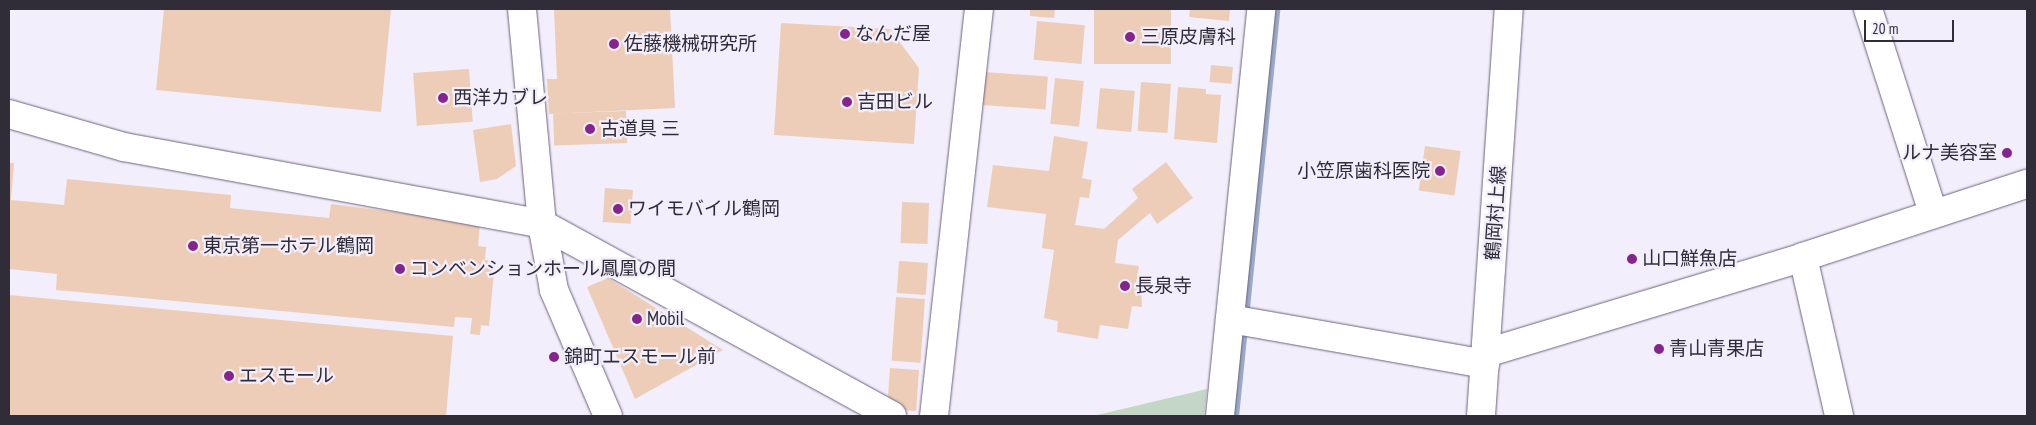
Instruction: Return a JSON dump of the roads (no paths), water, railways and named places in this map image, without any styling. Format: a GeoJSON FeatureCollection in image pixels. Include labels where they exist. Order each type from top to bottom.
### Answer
{"type":"FeatureCollection","features":[{"type":"Feature","properties":{"kind":"street"},"geometry":{"type":"LineString","coordinates":[[522,9],[542,224],[554,290],[608,416]]}},
{"type":"Feature","properties":{"kind":"street"},"geometry":{"type":"LineString","coordinates":[[934,416],[979,9]]}},
{"type":"Feature","properties":{"kind":"street"},"geometry":{"type":"LineString","coordinates":[[1220,416],[1261,9]]}},
{"type":"Feature","properties":{"kind":"street","name":"鶴岡村上線"},"geometry":{"type":"LineString","coordinates":[[1481,416],[1509,9]]}},
{"type":"Feature","properties":{"kind":"street"},"geometry":{"type":"LineString","coordinates":[[1868,9],[1933,213]]}},
{"type":"Feature","properties":{"kind":"street"},"geometry":{"type":"LineString","coordinates":[[9,114],[124,148],[542,224],[892,416]]}},
{"type":"Feature","properties":{"kind":"street"},"geometry":{"type":"LineString","coordinates":[[1230,320],[1486,358],[2027,184]]}},
{"type":"Feature","properties":{"kind":"street"},"geometry":{"type":"LineString","coordinates":[[1803,257],[1839,416]]}},
{"type":"Feature","properties":{"kind":"waterway"},"geometry":{"type":"LineString","coordinates":[[1234,416],[1275,9]]}},
{"type":"Feature","properties":{"kind":"place","name":"なんだ屋"},"geometry":{"type":"Point","coordinates":[845,34]}},
{"type":"Feature","properties":{"kind":"place","name":"三原皮膚科"},"geometry":{"type":"Point","coordinates":[1130,37]}},
{"type":"Feature","properties":{"kind":"place","name":"佐藤機械研究所"},"geometry":{"type":"Point","coordinates":[614,44]}},
{"type":"Feature","properties":{"kind":"place","name":"西洋カブレ"},"geometry":{"type":"Point","coordinates":[443,98]}},
{"type":"Feature","properties":{"kind":"place","name":"吉田ビル"},"geometry":{"type":"Point","coordinates":[847,102]}},
{"type":"Feature","properties":{"kind":"place","name":"古道具 三"},"geometry":{"type":"Point","coordinates":[590,129]}},
{"type":"Feature","properties":{"kind":"place","name":"ルナ美容室"},"geometry":{"type":"Point","coordinates":[2007,153]}},
{"type":"Feature","properties":{"kind":"place","name":"小笠原歯科医院"},"geometry":{"type":"Point","coordinates":[1440,171]}},
{"type":"Feature","properties":{"kind":"place","name":"ワイモバイル鶴岡"},"geometry":{"type":"Point","coordinates":[618,209]}},
{"type":"Feature","properties":{"kind":"place","name":"東京第一ホテル鶴岡"},"geometry":{"type":"Point","coordinates":[193,246]}},
{"type":"Feature","properties":{"kind":"place","name":"山口鮮魚店"},"geometry":{"type":"Point","coordinates":[1632,259]}},
{"type":"Feature","properties":{"kind":"place","name":"コンベンションホール鳳凰の間"},"geometry":{"type":"Point","coordinates":[400,269]}},
{"type":"Feature","properties":{"kind":"place","name":"長泉寺"},"geometry":{"type":"Point","coordinates":[1125,286]}},
{"type":"Feature","properties":{"kind":"place","name":"Mobil"},"geometry":{"type":"Point","coordinates":[637,319]}},
{"type":"Feature","properties":{"kind":"place","name":"青山青果店"},"geometry":{"type":"Point","coordinates":[1659,349]}},
{"type":"Feature","properties":{"kind":"place","name":"錦町エスモール前"},"geometry":{"type":"Point","coordinates":[554,357]}},
{"type":"Feature","properties":{"kind":"place","name":"エスモール"},"geometry":{"type":"Point","coordinates":[229,376]}}]}
